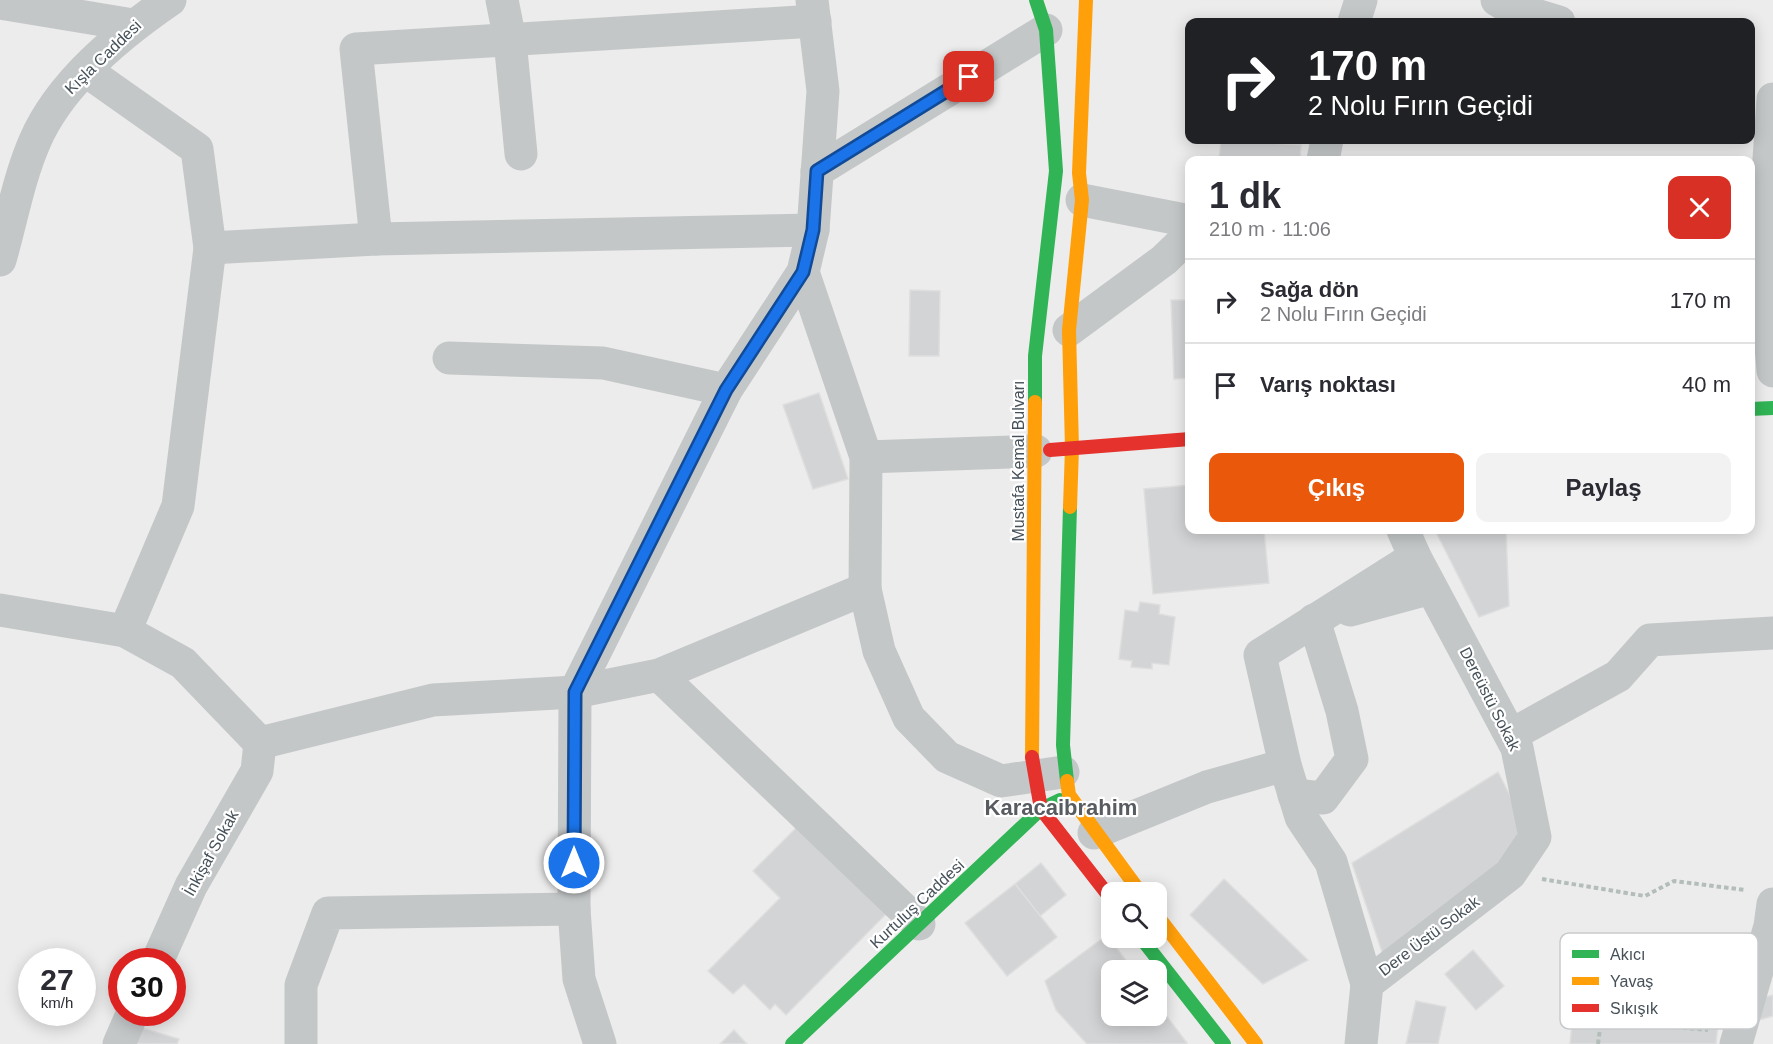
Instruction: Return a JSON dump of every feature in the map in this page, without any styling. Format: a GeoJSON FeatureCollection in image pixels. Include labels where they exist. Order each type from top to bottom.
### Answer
{"type":"FeatureCollection","features":[{"type":"Feature","properties":{"kind":"main road","name":"Mustafa Kemal Bulvarı"},"geometry":{"type":"LineString","coordinates":[[1086,0],[1079,173],[1082,200],[1069,330],[1072,448],[1063,745],[1057,781],[1041,809],[1101,886]]}},
{"type":"Feature","properties":{"kind":"main road","name":"Mustafa Kemal Bulvarı"},"geometry":{"type":"LineString","coordinates":[[1041,15],[1056,171],[1035,356],[1036,451],[1031,752],[1057,781],[1132,882]]}},
{"type":"Feature","properties":{"kind":"main road"},"geometry":{"type":"LineString","coordinates":[[1755,409],[1773,408]]}},
{"type":"Feature","properties":{"kind":"main road"},"geometry":{"type":"LineString","coordinates":[[1036,451],[1185,439]]}},
{"type":"Feature","properties":{"kind":"main road","name":"Kurtuluş Caddesi"},"geometry":{"type":"LineString","coordinates":[[792,1044],[1041,809],[1057,781]]}},
{"type":"Feature","properties":{"kind":"main road"},"geometry":{"type":"LineString","coordinates":[[1167,928],[1256,1044]]}},
{"type":"Feature","properties":{"kind":"main road"},"geometry":{"type":"LineString","coordinates":[[1149,948],[1224,1044]]}},
{"type":"Feature","properties":{"kind":"street","name":"Kışla Caddesi"},"geometry":{"type":"LineString","coordinates":[[0,260],[35,140],[69,85],[133,25],[170,0]]}},
{"type":"Feature","properties":{"kind":"street"},"geometry":{"type":"LineString","coordinates":[[502,0],[510,40],[521,154]]}},
{"type":"Feature","properties":{"kind":"street"},"geometry":{"type":"LineString","coordinates":[[1355,18],[1361,0]]}},
{"type":"Feature","properties":{"kind":"street"},"geometry":{"type":"LineString","coordinates":[[1497,0],[1509,7],[1546,18]]}},
{"type":"Feature","properties":{"kind":"street"},"geometry":{"type":"LineString","coordinates":[[0,3],[133,25]]}},
{"type":"Feature","properties":{"kind":"street"},"geometry":{"type":"LineString","coordinates":[[376,238],[356,49],[510,40],[813,11],[823,91],[813,230],[803,272],[726,390],[575,692],[574,909],[579,979],[600,1044]]}},
{"type":"Feature","properties":{"kind":"street"},"geometry":{"type":"LineString","coordinates":[[817,171],[1041,15]]}},
{"type":"Feature","properties":{"kind":"street"},"geometry":{"type":"LineString","coordinates":[[85,70],[197,149],[210,248],[178,506],[125,631]]}},
{"type":"Feature","properties":{"kind":"street"},"geometry":{"type":"LineString","coordinates":[[1765,111],[1771,165],[1759,312],[1773,371]]}},
{"type":"Feature","properties":{"kind":"street"},"geometry":{"type":"LineString","coordinates":[[1082,200],[1185,220]]}},
{"type":"Feature","properties":{"kind":"street"},"geometry":{"type":"LineString","coordinates":[[210,248],[376,238],[813,230]]}},
{"type":"Feature","properties":{"kind":"street"},"geometry":{"type":"LineString","coordinates":[[1069,330],[1164,260],[1185,240]]}},
{"type":"Feature","properties":{"kind":"street"},"geometry":{"type":"LineString","coordinates":[[803,272],[866,457],[866,589],[879,651],[909,718],[947,757],[1001,781],[1057,781]]}},
{"type":"Feature","properties":{"kind":"street"},"geometry":{"type":"LineString","coordinates":[[449,358],[603,363],[726,390]]}},
{"type":"Feature","properties":{"kind":"street"},"geometry":{"type":"LineString","coordinates":[[866,457],[1036,451]]}},
{"type":"Feature","properties":{"kind":"street"},"geometry":{"type":"LineString","coordinates":[[1367,984],[1330,862],[1301,817],[1289,780],[1260,655],[1314,620],[1409,543]]}},
{"type":"Feature","properties":{"kind":"street","name":"Dereüstü Sokak"},"geometry":{"type":"LineString","coordinates":[[1409,543],[1517,748],[1535,837],[1510,874]]}},
{"type":"Feature","properties":{"kind":"street"},"geometry":{"type":"LineString","coordinates":[[1314,620],[1431,588]]}},
{"type":"Feature","properties":{"kind":"street"},"geometry":{"type":"LineString","coordinates":[[0,610],[125,631],[183,663],[260,743],[433,700],[575,692],[659,675],[866,589]]}},
{"type":"Feature","properties":{"kind":"street"},"geometry":{"type":"LineString","coordinates":[[1094,833],[1207,787],[1289,780],[1323,798],[1352,759],[1342,711],[1314,620]]}},
{"type":"Feature","properties":{"kind":"street"},"geometry":{"type":"LineString","coordinates":[[1511,735],[1618,676],[1650,640],[1773,633]]}},
{"type":"Feature","properties":{"kind":"street"},"geometry":{"type":"LineString","coordinates":[[659,675],[920,924]]}},
{"type":"Feature","properties":{"kind":"street","name":"İnkişaf Sokak"},"geometry":{"type":"LineString","coordinates":[[163,948],[191,886],[256,771],[260,743]]}},
{"type":"Feature","properties":{"kind":"street","name":"Dere Üstü Sokak"},"geometry":{"type":"LineString","coordinates":[[1361,1044],[1367,984],[1510,874]]}},
{"type":"Feature","properties":{"kind":"street"},"geometry":{"type":"LineString","coordinates":[[301,1044],[301,985],[328,913],[574,909]]}},
{"type":"Feature","properties":{"kind":"street"},"geometry":{"type":"LineString","coordinates":[[1758,955],[1768,915]]}},
{"type":"Feature","properties":{"kind":"street"},"geometry":{"type":"LineString","coordinates":[[119,1044],[127,1026]]}},
{"type":"Feature","properties":{"kind":"path"},"geometry":{"type":"LineString","coordinates":[[1510,874],[1645,896],[1674,881],[1768,915]]}},
{"type":"Feature","properties":{"kind":"path"},"geometry":{"type":"LineString","coordinates":[[1598,1044],[1599,1029]]}},
{"type":"Feature","properties":{"kind":"path"},"geometry":{"type":"LineString","coordinates":[[1660,1029],[1737,1038]]}},
{"type":"Feature","properties":{"kind":"building"},"geometry":{"type":"Polygon","coordinates":[[[1221,144],[1301,145],[1300,156],[1219,156],[1221,144]]]}},
{"type":"Feature","properties":{"kind":"building"},"geometry":{"type":"Polygon","coordinates":[[[910,290],[940,291],[939,356],[909,356],[910,290]]]}},
{"type":"Feature","properties":{"kind":"building"},"geometry":{"type":"Polygon","coordinates":[[[1171,300],[1185,300],[1185,378],[1174,379],[1171,300]]]}},
{"type":"Feature","properties":{"kind":"building"},"geometry":{"type":"Polygon","coordinates":[[[819,393],[848,479],[813,489],[783,405],[819,393]]]}},
{"type":"Feature","properties":{"kind":"building"},"geometry":{"type":"Polygon","coordinates":[[[1185,485],[1185,534],[1264,534],[1269,583],[1153,594],[1144,489],[1185,485]]]}},
{"type":"Feature","properties":{"kind":"building"},"geometry":{"type":"Polygon","coordinates":[[[1437,534],[1506,534],[1509,606],[1479,617],[1437,534]]]}},
{"type":"Feature","properties":{"kind":"building"},"geometry":{"type":"Polygon","coordinates":[[[1140,602],[1160,605],[1159,614],[1175,617],[1169,665],[1152,663],[1152,669],[1131,667],[1132,661],[1119,659],[1125,610],[1138,612],[1140,602]]]}},
{"type":"Feature","properties":{"kind":"building"},"geometry":{"type":"Polygon","coordinates":[[[1498,772],[1522,819],[1510,862],[1385,961],[1352,863],[1498,772]]]}},
{"type":"Feature","properties":{"kind":"building"},"geometry":{"type":"Polygon","coordinates":[[[799,825],[887,913],[786,1015],[775,1004],[770,1010],[744,984],[733,994],[708,971],[780,898],[753,871],[799,825]]]}},
{"type":"Feature","properties":{"kind":"building"},"geometry":{"type":"Polygon","coordinates":[[[1041,863],[1066,895],[1040,916],[1015,884],[1041,863]]]}},
{"type":"Feature","properties":{"kind":"building"},"geometry":{"type":"Polygon","coordinates":[[[1224,879],[1308,960],[1263,984],[1190,915],[1224,879]]]}},
{"type":"Feature","properties":{"kind":"building"},"geometry":{"type":"Polygon","coordinates":[[[1015,884],[1057,937],[1007,976],[965,923],[1015,884]]]}},
{"type":"Feature","properties":{"kind":"building"},"geometry":{"type":"Polygon","coordinates":[[[1101,939],[1101,948],[1117,948],[1126,960],[1101,960],[1101,1026],[1167,1026],[1167,1017],[1187,1043],[1087,1044],[1056,1010],[1045,981],[1101,939]]]}},
{"type":"Feature","properties":{"kind":"building"},"geometry":{"type":"Polygon","coordinates":[[[1473,950],[1504,986],[1476,1010],[1445,974],[1473,950]]]}},
{"type":"Feature","properties":{"kind":"building"},"geometry":{"type":"Polygon","coordinates":[[[1773,995],[1773,1016],[1759,1020],[1765,997],[1773,995]]]}},
{"type":"Feature","properties":{"kind":"building"},"geometry":{"type":"Polygon","coordinates":[[[1416,1001],[1446,1007],[1438,1044],[1406,1044],[1416,1001]]]}},
{"type":"Feature","properties":{"kind":"building"},"geometry":{"type":"Polygon","coordinates":[[[139,1027],[179,1039],[177,1044],[134,1044],[139,1027]]]}},
{"type":"Feature","properties":{"kind":"building"},"geometry":{"type":"Polygon","coordinates":[[[1571,1029],[1718,1029],[1716,1044],[1570,1044],[1571,1029]]]}},
{"type":"Feature","properties":{"kind":"building"},"geometry":{"type":"Polygon","coordinates":[[[734,1030],[747,1044],[720,1044],[734,1030]]]}},
{"type":"Feature","properties":{"kind":"traffic: fast"},"geometry":{"type":"LineString","coordinates":[[1035,402],[1035,356],[1056,171],[1046,30],[1036,0]]}},
{"type":"Feature","properties":{"kind":"traffic: fast"},"geometry":{"type":"LineString","coordinates":[[1755,409],[1773,408]]}},
{"type":"Feature","properties":{"kind":"traffic: fast"},"geometry":{"type":"LineString","coordinates":[[1067,781],[1063,745],[1070,507]]}},
{"type":"Feature","properties":{"kind":"traffic: fast"},"geometry":{"type":"LineString","coordinates":[[792,1044],[1041,809],[1060,800]]}},
{"type":"Feature","properties":{"kind":"traffic: fast"},"geometry":{"type":"LineString","coordinates":[[1149,948],[1224,1044]]}},
{"type":"Feature","properties":{"kind":"traffic: slow"},"geometry":{"type":"LineString","coordinates":[[1070,507],[1072,448],[1069,330],[1082,200],[1079,173],[1086,0]]}},
{"type":"Feature","properties":{"kind":"traffic: slow"},"geometry":{"type":"LineString","coordinates":[[1032,757],[1035,402]]}},
{"type":"Feature","properties":{"kind":"traffic: slow"},"geometry":{"type":"LineString","coordinates":[[1067,781],[1069,795],[1133,882]]}},
{"type":"Feature","properties":{"kind":"traffic: slow"},"geometry":{"type":"LineString","coordinates":[[1167,928],[1256,1044]]}},
{"type":"Feature","properties":{"kind":"traffic: jam"},"geometry":{"type":"LineString","coordinates":[[1050,450],[1185,439]]}},
{"type":"Feature","properties":{"kind":"traffic: jam"},"geometry":{"type":"LineString","coordinates":[[1032,757],[1041,809],[1101,886]]}},
{"type":"Feature","properties":{"kind":"district","name":"Karacaibrahim"},"geometry":{"type":"Point","coordinates":[1061,807]}},
{"type":"Feature","properties":{"kind":"route"},"geometry":{"type":"LineString","coordinates":[[574,863],[575,692],[726,390],[803,272],[813,230],[817,171],[969,77]]}}]}
